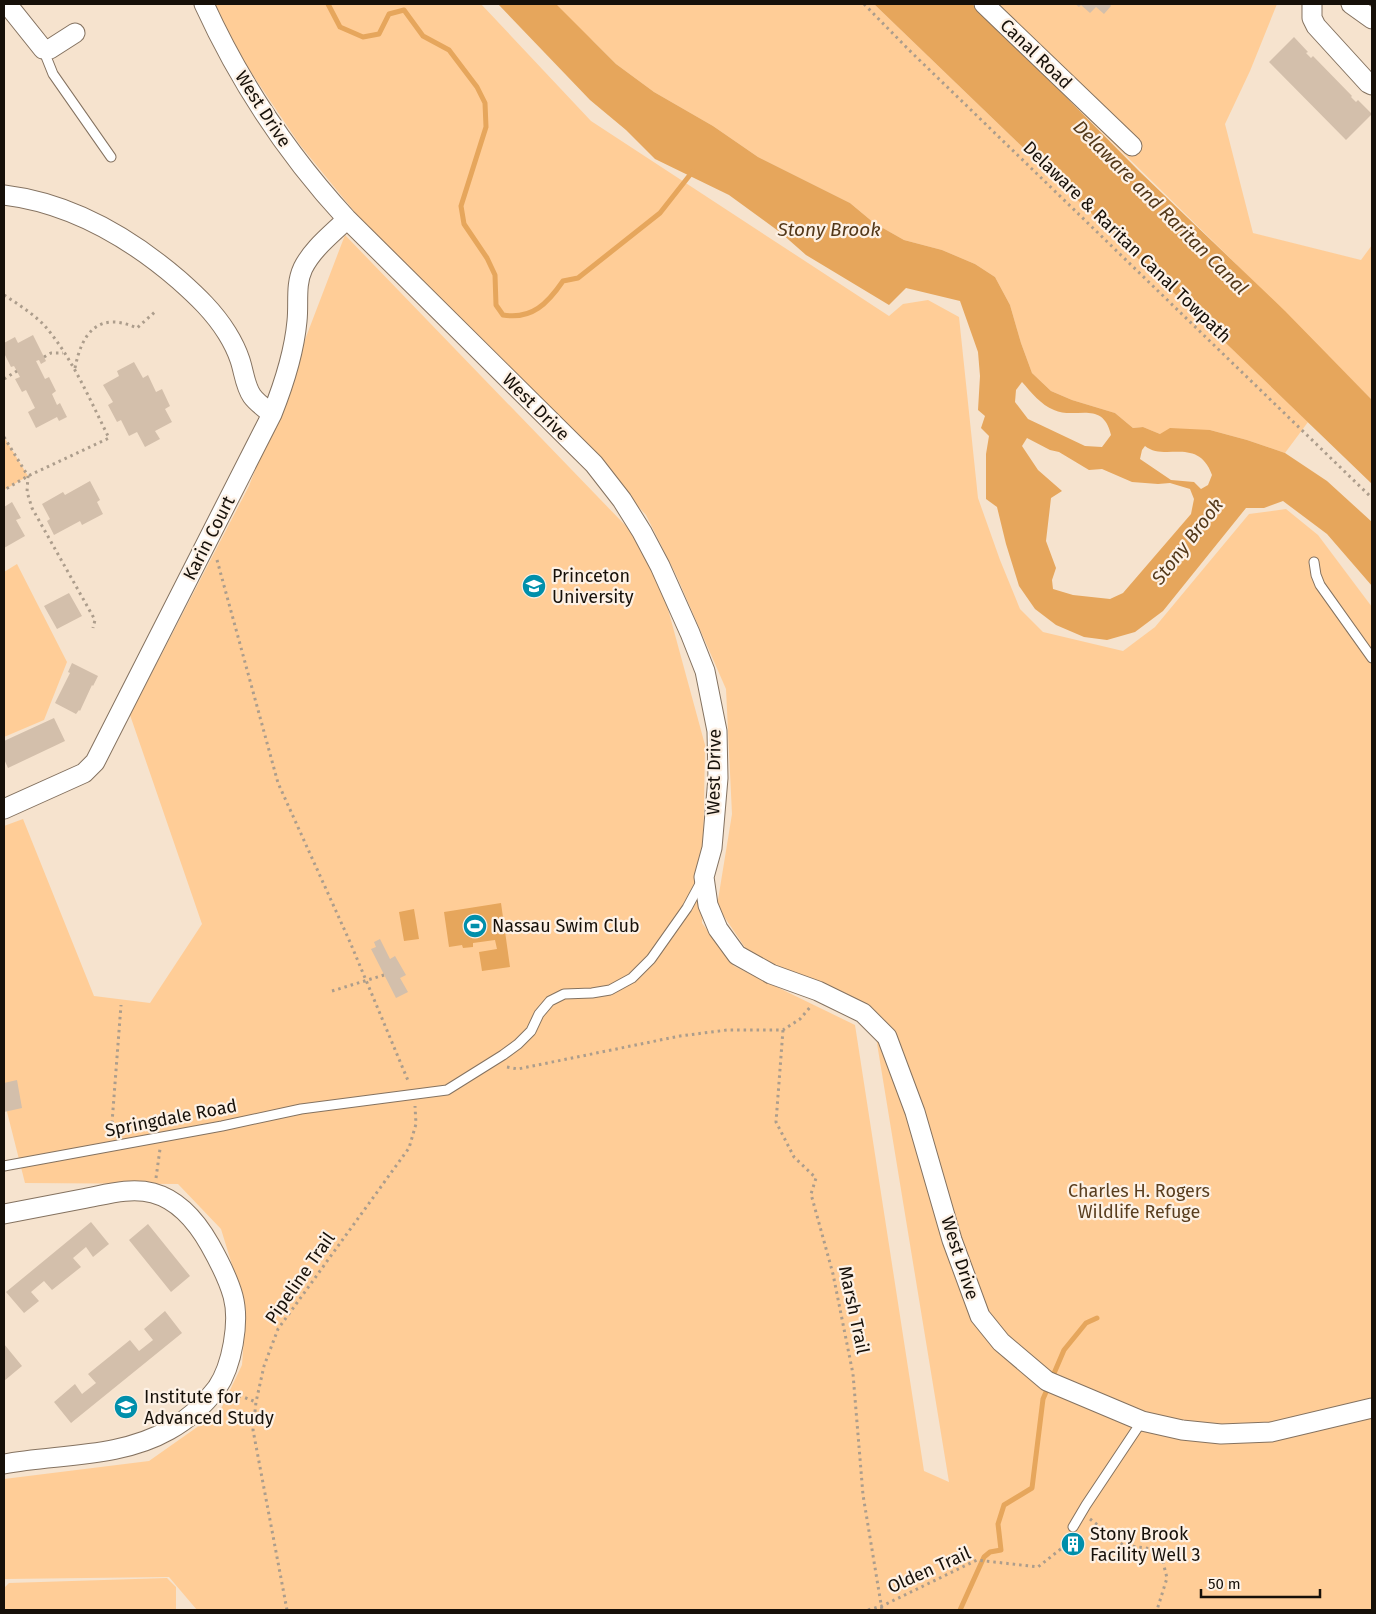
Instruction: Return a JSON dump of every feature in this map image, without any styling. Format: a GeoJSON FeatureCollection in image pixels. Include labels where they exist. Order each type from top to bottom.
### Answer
{"type":"FeatureCollection","features":[{"type":"Feature","properties":{"kind":"street"},"geometry":{"type":"LineString","coordinates":[[7,4],[43,49],[50,49],[76,33]]}},
{"type":"Feature","properties":{"kind":"street","name":"West Drive"},"geometry":{"type":"LineString","coordinates":[[204,4],[242,79],[304,170],[347,219],[594,464],[622,500],[642,532],[660,566],[705,671],[717,731],[718,778],[712,848],[704,877],[708,905],[718,929],[737,955],[771,974],[818,991],[863,1013],[887,1037],[916,1112],[952,1240],[980,1316],[1001,1342],[1051,1382],[1142,1421],[1182,1430],[1221,1434],[1271,1432],[1372,1408]]}},
{"type":"Feature","properties":{"kind":"street","name":"Canal Road"},"geometry":{"type":"LineString","coordinates":[[984,4],[1132,146]]}},
{"type":"Feature","properties":{"kind":"street"},"geometry":{"type":"LineString","coordinates":[[1312,4],[1312,18],[1316,26],[1368,83],[1372,85]]}},
{"type":"Feature","properties":{"kind":"street"},"geometry":{"type":"LineString","coordinates":[[1351,4],[1372,19]]}},
{"type":"Feature","properties":{"kind":"street"},"geometry":{"type":"LineString","coordinates":[[4,195],[38,201],[89,219],[134,245],[171,273],[217,317],[231,339],[252,396],[272,414]]}},
{"type":"Feature","properties":{"kind":"street","name":"Karin Court"},"geometry":{"type":"LineString","coordinates":[[4,809],[84,773],[95,762],[272,414],[286,380],[293,348],[297,319],[298,284],[303,269],[312,253],[347,219]]}},
{"type":"Feature","properties":{"kind":"street"},"geometry":{"type":"LineString","coordinates":[[4,1214],[129,1191],[153,1193],[178,1205],[201,1228],[220,1262],[233,1297],[236,1330],[230,1359],[218,1387],[199,1408],[169,1430],[137,1444],[88,1454],[4,1464]]}},
{"type":"Feature","properties":{"kind":"lane"},"geometry":{"type":"LineString","coordinates":[[43,49],[53,74],[110,157]]}},
{"type":"Feature","properties":{"kind":"lane"},"geometry":{"type":"LineString","coordinates":[[1314,562],[1320,585],[1372,658]]}},
{"type":"Feature","properties":{"kind":"lane","name":"West Drive"},"geometry":{"type":"LineString","coordinates":[[343,1102],[447,1090],[518,1044],[531,1031],[539,1014],[550,1001],[564,994],[592,994],[610,990],[632,978],[651,959],[687,908],[704,877]]}},
{"type":"Feature","properties":{"kind":"lane","name":"Springdale Road"},"geometry":{"type":"LineString","coordinates":[[4,1166],[343,1102]]}},
{"type":"Feature","properties":{"kind":"lane"},"geometry":{"type":"LineString","coordinates":[[1074,1527],[1081,1513],[1142,1421]]}},
{"type":"Feature","properties":{"kind":"path","name":"Delaware & Raritan Canal Towpath"},"geometry":{"type":"LineString","coordinates":[[864,4],[909,50],[1372,498]]}},
{"type":"Feature","properties":{"kind":"path"},"geometry":{"type":"LineString","coordinates":[[4,295],[44,325],[75,368],[80,382],[110,438],[28,476],[4,490]]}},
{"type":"Feature","properties":{"kind":"path"},"geometry":{"type":"LineString","coordinates":[[75,368],[78,352],[84,338],[94,328],[107,323],[124,322],[137,328],[157,310]]}},
{"type":"Feature","properties":{"kind":"path"},"geometry":{"type":"LineString","coordinates":[[44,356],[51,353],[64,353]]}},
{"type":"Feature","properties":{"kind":"path"},"geometry":{"type":"LineString","coordinates":[[4,379],[17,371]]}},
{"type":"Feature","properties":{"kind":"path"},"geometry":{"type":"LineString","coordinates":[[4,437],[28,476],[27,492],[32,508],[94,620],[93,628]]}},
{"type":"Feature","properties":{"kind":"path","name":"Pipeline Trail"},"geometry":{"type":"LineString","coordinates":[[210,536],[278,783],[367,981],[414,1095],[416,1124],[409,1148],[278,1329],[264,1366],[256,1402],[253,1430],[287,1610]]}},
{"type":"Feature","properties":{"kind":"path"},"geometry":{"type":"LineString","coordinates":[[332,991],[384,975]]}},
{"type":"Feature","properties":{"kind":"path"},"geometry":{"type":"LineString","coordinates":[[489,1063],[518,1069],[680,1036],[727,1030],[783,1030],[800,1019],[810,1008],[818,991]]}},
{"type":"Feature","properties":{"kind":"path"},"geometry":{"type":"LineString","coordinates":[[110,1146],[121,1005]]}},
{"type":"Feature","properties":{"kind":"path","name":"Marsh Trail"},"geometry":{"type":"LineString","coordinates":[[783,1030],[776,1122],[794,1157],[816,1178],[811,1194],[833,1274],[853,1374],[863,1495],[882,1608]]}},
{"type":"Feature","properties":{"kind":"path"},"geometry":{"type":"LineString","coordinates":[[153,1193],[162,1137]]}},
{"type":"Feature","properties":{"kind":"path"},"geometry":{"type":"LineString","coordinates":[[218,1387],[256,1402]]}},
{"type":"Feature","properties":{"kind":"path"},"geometry":{"type":"LineString","coordinates":[[1081,1513],[1123,1545],[1160,1550],[1167,1578],[1158,1610]]}},
{"type":"Feature","properties":{"kind":"path","name":"Olden Trail"},"geometry":{"type":"LineString","coordinates":[[868,1610],[882,1608],[977,1560],[1038,1567],[1062,1548],[1074,1527]]}},
{"type":"Feature","properties":{"kind":"green space","name":"Charles H. Rogers Wildlife Refuge"},"geometry":{"type":"Polygon","coordinates":[[[215,4],[481,4],[591,121],[889,316],[903,304],[928,300],[959,317],[978,498],[1020,609],[1043,632],[1123,651],[1155,627],[1249,514],[1286,509],[1318,535],[1372,607],[1372,1610],[197,1610],[169,1577],[4,1579],[4,1479],[149,1461],[220,1411],[242,1365],[246,1310],[221,1229],[178,1184],[25,1183],[4,1100],[4,826],[23,819],[94,996],[150,1003],[202,924],[130,715],[249,486],[345,235],[653,554],[705,745],[702,923],[734,966],[855,1025],[924,1471],[949,1482],[873,1019],[829,989],[748,952],[717,906],[732,814],[726,689],[677,577],[646,515],[530,390],[366,226],[300,145],[240,56],[215,4]]]}},
{"type":"Feature","properties":{"kind":"green space"},"geometry":{"type":"Polygon","coordinates":[[[547,4],[874,4],[1308,422],[1285,453],[1210,430],[1160,434],[1143,427],[1133,428],[1115,413],[1072,400],[1051,391],[1032,373],[1010,305],[995,277],[975,264],[942,250],[904,240],[874,223],[850,203],[758,157],[713,126],[654,92],[616,64],[593,41],[547,4]]]}},
{"type":"Feature","properties":{"kind":"green space"},"geometry":{"type":"Polygon","coordinates":[[[972,4],[1277,4],[1250,71],[1225,124],[1253,233],[1361,260],[1372,245],[1372,400],[1222,251],[972,4]]]}},
{"type":"Feature","properties":{"kind":"green space"},"geometry":{"type":"Polygon","coordinates":[[[4,437],[28,476],[4,490],[4,437]]]}},
{"type":"Feature","properties":{"kind":"green space"},"geometry":{"type":"Polygon","coordinates":[[[17,564],[67,662],[44,720],[4,737],[4,572],[17,564]]]}},
{"type":"Feature","properties":{"kind":"green space"},"geometry":{"type":"Polygon","coordinates":[[[167,1578],[176,1587],[176,1610],[4,1610],[4,1588],[9,1583],[167,1578]]]}},
{"type":"Feature","properties":{"kind":"water","name":"Stony Brook"},"geometry":{"type":"Polygon","coordinates":[[[498,4],[556,4],[616,64],[654,92],[713,126],[758,157],[850,203],[874,223],[904,240],[942,250],[975,264],[995,277],[1010,305],[1032,373],[1051,391],[1072,400],[1115,413],[1133,428],[1143,427],[1160,434],[1170,428],[1210,430],[1285,453],[1327,481],[1372,522],[1372,586],[1327,534],[1283,501],[1264,508],[1246,508],[1163,611],[1135,632],[1107,640],[1084,637],[1056,625],[1035,609],[1019,586],[997,507],[986,499],[986,454],[989,436],[981,428],[985,416],[978,410],[980,376],[978,352],[960,301],[906,288],[889,305],[806,255],[781,233],[729,195],[655,159],[626,130],[590,100],[498,4]],[[1022,382],[1016,390],[1015,402],[1028,419],[1085,446],[1102,447],[1111,435],[1102,417],[1095,414],[1062,412],[1049,408],[1022,382]],[[1027,438],[1022,446],[1038,470],[1062,491],[1051,498],[1046,541],[1056,568],[1052,580],[1053,589],[1073,595],[1110,599],[1123,593],[1191,514],[1194,499],[1190,489],[1170,483],[1132,482],[1102,469],[1089,470],[1059,452],[1050,450],[1027,438]],[[1145,446],[1140,459],[1171,480],[1194,482],[1201,489],[1208,485],[1212,475],[1206,463],[1198,456],[1190,453],[1162,452],[1145,446]]]}},
{"type":"Feature","properties":{"kind":"water","name":"Delaware and Raritan Canal"},"geometry":{"type":"Polygon","coordinates":[[[874,4],[972,4],[1001,31],[1139,171],[1285,311],[1372,400],[1372,484],[874,4]]]}},
{"type":"Feature","properties":{"kind":"water","name":"Nassau Swim Club"},"geometry":{"type":"Polygon","coordinates":[[[501,903],[510,967],[482,971],[479,952],[497,949],[495,940],[473,943],[473,947],[463,948],[462,945],[449,947],[444,912],[501,903]]]}},
{"type":"Feature","properties":{"kind":"water"},"geometry":{"type":"Polygon","coordinates":[[[414,909],[419,939],[404,941],[399,912],[414,909]]]}},
{"type":"Feature","properties":{"kind":"building"},"geometry":{"type":"Polygon","coordinates":[[[1075,4],[1110,4],[1111,6],[1104,14],[1096,7],[1090,13],[1081,5],[1079,7],[1075,4]]]}},
{"type":"Feature","properties":{"kind":"building"},"geometry":{"type":"Polygon","coordinates":[[[1294,37],[1311,58],[1313,56],[1356,102],[1358,100],[1372,114],[1346,140],[1269,62],[1294,37]]]}},
{"type":"Feature","properties":{"kind":"building"},"geometry":{"type":"Polygon","coordinates":[[[33,335],[46,361],[41,364],[39,360],[36,361],[45,379],[49,377],[56,391],[52,394],[57,405],[60,403],[67,417],[59,421],[57,417],[36,428],[28,412],[35,408],[26,390],[22,392],[15,379],[20,377],[14,366],[11,367],[4,353],[4,343],[15,337],[18,343],[33,335]]]}},
{"type":"Feature","properties":{"kind":"building"},"geometry":{"type":"Polygon","coordinates":[[[134,362],[143,378],[148,375],[156,392],[162,389],[170,406],[165,409],[172,422],[155,431],[160,439],[145,447],[137,432],[129,436],[121,420],[117,422],[108,405],[113,402],[103,385],[119,376],[117,371],[134,362]]]}},
{"type":"Feature","properties":{"kind":"building"},"geometry":{"type":"Polygon","coordinates":[[[90,481],[100,500],[97,502],[103,514],[82,525],[80,521],[54,535],[47,521],[50,519],[42,504],[63,492],[65,495],[90,481]]]}},
{"type":"Feature","properties":{"kind":"building"},"geometry":{"type":"Polygon","coordinates":[[[12,502],[21,518],[16,520],[25,536],[4,548],[4,507],[12,502]]]}},
{"type":"Feature","properties":{"kind":"building"},"geometry":{"type":"Polygon","coordinates":[[[69,593],[82,616],[57,629],[44,606],[69,593]]]}},
{"type":"Feature","properties":{"kind":"building"},"geometry":{"type":"Polygon","coordinates":[[[72,663],[98,676],[80,711],[76,714],[55,703],[70,673],[68,672],[72,663]]]}},
{"type":"Feature","properties":{"kind":"building"},"geometry":{"type":"Polygon","coordinates":[[[54,718],[65,741],[8,768],[4,759],[4,741],[54,718]]]}},
{"type":"Feature","properties":{"kind":"building"},"geometry":{"type":"Polygon","coordinates":[[[380,939],[390,959],[395,956],[406,975],[400,978],[408,992],[396,998],[371,949],[376,947],[374,942],[380,939]]]}},
{"type":"Feature","properties":{"kind":"building"},"geometry":{"type":"Polygon","coordinates":[[[17,1080],[22,1108],[4,1112],[4,1083],[17,1080]]]}},
{"type":"Feature","properties":{"kind":"building"},"geometry":{"type":"Polygon","coordinates":[[[91,1222],[109,1244],[93,1257],[86,1247],[73,1258],[81,1267],[52,1290],[44,1281],[31,1292],[39,1301],[24,1313],[6,1292],[91,1222]]]}},
{"type":"Feature","properties":{"kind":"building"},"geometry":{"type":"Polygon","coordinates":[[[148,1224],[190,1276],[171,1292],[129,1240],[148,1224]]]}},
{"type":"Feature","properties":{"kind":"building"},"geometry":{"type":"Polygon","coordinates":[[[165,1311],[182,1333],[71,1423],[54,1402],[75,1384],[82,1394],[96,1383],[88,1374],[130,1340],[139,1351],[153,1340],[144,1329],[165,1311]]]}},
{"type":"Feature","properties":{"kind":"building"},"geometry":{"type":"Polygon","coordinates":[[[4,1344],[22,1366],[4,1381],[4,1344]]]}},
{"type":"Feature","properties":{"kind":"building","name":"Stony Brook Facility Well 3"},"geometry":{"type":"Polygon","coordinates":[[[1071,1538],[1079,1543],[1074,1551],[1066,1546],[1071,1538]]]}},
{"type":"Feature","properties":{"kind":"waterway"},"geometry":{"type":"LineString","coordinates":[[328,4],[340,27],[363,37],[379,34],[389,14],[404,10],[423,36],[449,50],[477,87],[485,103],[486,127],[461,206],[464,224],[487,258],[495,275],[496,305],[503,315],[513,316],[531,312],[545,303],[563,281],[578,278],[660,213],[693,171]]}},
{"type":"Feature","properties":{"kind":"waterway"},"geometry":{"type":"LineString","coordinates":[[960,1610],[984,1557],[990,1552],[1001,1550],[998,1524],[1004,1505],[1032,1488],[1043,1399],[1064,1350],[1086,1323],[1097,1318]]}},
{"type":"Feature","properties":{"kind":"place","name":"Princeton University"},"geometry":{"type":"Point","coordinates":[534,586]}},
{"type":"Feature","properties":{"kind":"place","name":"Nassau Swim Club"},"geometry":{"type":"Point","coordinates":[475,926]}},
{"type":"Feature","properties":{"kind":"place","name":"Institute for Advanced Study"},"geometry":{"type":"Point","coordinates":[126,1407]}},
{"type":"Feature","properties":{"kind":"place","name":"Stony Brook Facility Well 3"},"geometry":{"type":"Point","coordinates":[1073,1544]}}]}
